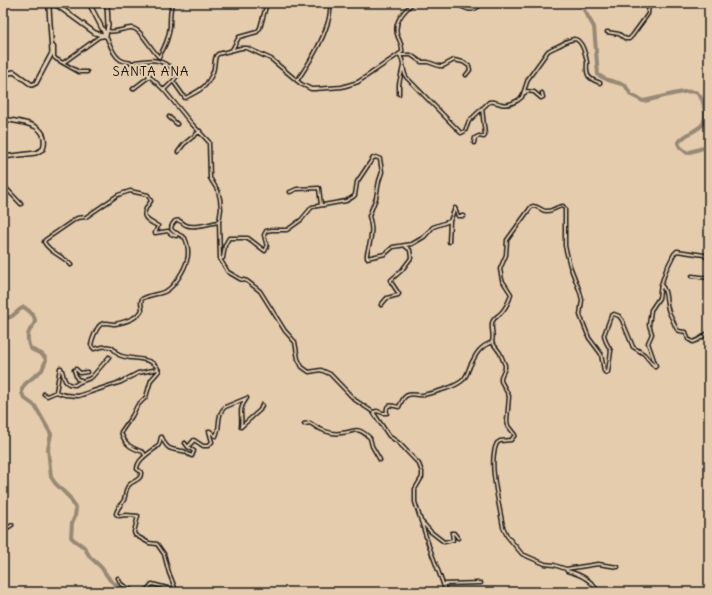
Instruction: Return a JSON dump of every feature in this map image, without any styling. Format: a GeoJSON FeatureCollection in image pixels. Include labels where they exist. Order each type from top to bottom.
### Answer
{"type":"FeatureCollection","features":[{"type":"Feature","properties":{"kind":"street"},"geometry":{"type":"LineString","coordinates":[[89,3],[115,54],[121,60],[131,62],[158,60],[176,71],[178,75],[164,90]]}},
{"type":"Feature","properties":{"kind":"street"},"geometry":{"type":"LineString","coordinates":[[106,36],[107,3]]}},
{"type":"Feature","properties":{"kind":"street"},"geometry":{"type":"LineString","coordinates":[[158,60],[167,41],[170,25],[169,13],[172,3]]}},
{"type":"Feature","properties":{"kind":"street"},"geometry":{"type":"LineString","coordinates":[[232,50],[239,37],[257,32],[260,28],[267,3]]}},
{"type":"Feature","properties":{"kind":"street"},"geometry":{"type":"LineString","coordinates":[[297,81],[309,64],[320,42],[328,22],[331,3]]}},
{"type":"Feature","properties":{"kind":"street"},"geometry":{"type":"LineString","coordinates":[[400,55],[403,49],[396,27],[404,12],[414,3]]}},
{"type":"Feature","properties":{"kind":"street"},"geometry":{"type":"LineString","coordinates":[[455,3],[465,10],[477,8],[482,3]]}},
{"type":"Feature","properties":{"kind":"street"},"geometry":{"type":"LineString","coordinates":[[607,32],[619,34],[629,39],[648,14],[649,3]]}},
{"type":"Feature","properties":{"kind":"street"},"geometry":{"type":"LineString","coordinates":[[3,78],[9,73],[14,72],[32,85],[36,83],[52,53],[49,8],[52,4],[58,6],[95,33],[106,36]]}},
{"type":"Feature","properties":{"kind":"street"},"geometry":{"type":"LineString","coordinates":[[107,31],[116,32],[134,28],[140,33],[159,57]]}},
{"type":"Feature","properties":{"kind":"street"},"geometry":{"type":"LineString","coordinates":[[63,63],[99,37],[106,36]]}},
{"type":"Feature","properties":{"kind":"street"},"geometry":{"type":"LineString","coordinates":[[524,94],[528,80],[548,51],[573,39],[581,43],[583,47],[587,61],[588,76],[592,80],[600,83]]}},
{"type":"Feature","properties":{"kind":"street"},"geometry":{"type":"LineString","coordinates":[[52,45],[54,46],[54,57],[79,72],[87,72]]}},
{"type":"Feature","properties":{"kind":"street"},"geometry":{"type":"LineString","coordinates":[[173,81],[185,98],[203,89],[206,85],[213,71],[216,56],[232,50],[244,48],[254,50],[276,62],[297,81],[311,89],[342,87],[358,82],[392,58],[400,55],[411,55],[421,62],[428,62],[439,66],[443,66],[454,60],[458,60],[469,66],[470,70],[466,75]]}},
{"type":"Feature","properties":{"kind":"street"},"geometry":{"type":"LineString","coordinates":[[400,55],[404,63],[404,73],[406,77],[459,132],[462,133],[465,131],[469,121],[491,101],[508,105],[520,99],[526,91],[531,91],[541,98],[543,96],[542,93]]}},
{"type":"Feature","properties":{"kind":"street"},"geometry":{"type":"LineString","coordinates":[[131,62],[136,64],[150,76],[164,90],[191,123],[208,139],[210,145],[209,173],[212,183],[220,196],[220,259],[228,272],[247,281],[260,291],[285,331],[295,342],[298,360],[302,367],[309,372],[321,370],[330,374],[354,400],[373,412],[390,436],[399,443],[419,464],[422,477],[415,489],[414,495],[420,520],[446,592]]}},
{"type":"Feature","properties":{"kind":"street"},"geometry":{"type":"LineString","coordinates":[[399,94],[399,84],[404,63]]}},
{"type":"Feature","properties":{"kind":"street"},"geometry":{"type":"LineString","coordinates":[[133,89],[150,76]]}},
{"type":"Feature","properties":{"kind":"street"},"geometry":{"type":"LineString","coordinates":[[474,143],[475,138],[479,136],[484,137],[486,132],[482,108]]}},
{"type":"Feature","properties":{"kind":"street"},"geometry":{"type":"LineString","coordinates":[[169,117],[177,124]]}},
{"type":"Feature","properties":{"kind":"street"},"geometry":{"type":"LineString","coordinates":[[3,118],[37,127],[43,133],[45,142],[43,149],[36,153],[3,157]]}},
{"type":"Feature","properties":{"kind":"street"},"geometry":{"type":"LineString","coordinates":[[178,152],[184,144],[200,131]]}},
{"type":"Feature","properties":{"kind":"street"},"geometry":{"type":"LineString","coordinates":[[220,259],[223,258],[225,245],[230,238],[248,238],[256,243],[265,252],[267,247],[264,235],[266,232],[272,230],[287,230],[301,220],[312,207],[346,201],[353,197],[355,195],[358,180],[374,158],[378,157],[380,158],[382,172],[376,198],[369,216],[373,227],[366,258],[368,259],[385,254],[393,247],[412,244],[424,237],[433,227],[450,221]]}},
{"type":"Feature","properties":{"kind":"street"},"geometry":{"type":"LineString","coordinates":[[3,184],[21,204]]}},
{"type":"Feature","properties":{"kind":"street"},"geometry":{"type":"LineString","coordinates":[[290,192],[297,189],[319,188],[321,205]]}},
{"type":"Feature","properties":{"kind":"street"},"geometry":{"type":"LineString","coordinates":[[71,265],[67,260],[61,258],[57,253],[47,247],[44,242],[45,240],[78,218],[86,217],[118,194],[130,192],[148,194],[151,201],[144,214],[145,218],[150,223],[158,226],[155,233],[168,231],[176,236],[177,233]]}},
{"type":"Feature","properties":{"kind":"street"},"geometry":{"type":"LineString","coordinates":[[598,592],[593,584],[579,574],[567,571],[566,569],[554,565],[545,564],[522,554],[504,530],[494,478],[495,446],[500,440],[511,440],[514,435],[508,426],[507,421],[509,396],[501,381],[505,365],[500,353],[492,342],[492,323],[495,317],[503,310],[511,294],[502,280],[500,269],[506,255],[507,240],[531,207],[538,207],[543,211],[548,212],[563,206],[565,209],[565,246],[570,266],[582,300],[580,314],[589,338],[601,354],[605,372],[608,372],[611,351],[604,335],[611,316],[614,314],[619,316],[622,320],[634,347],[644,354],[654,367],[656,367],[648,343],[652,334],[649,325],[651,310],[659,298],[661,285],[668,265],[677,251],[704,256],[709,260]]}},
{"type":"Feature","properties":{"kind":"street"},"geometry":{"type":"LineString","coordinates":[[449,242],[450,221],[454,208],[458,216],[464,216]]}},
{"type":"Feature","properties":{"kind":"street"},"geometry":{"type":"LineString","coordinates":[[158,369],[146,360],[119,355],[111,347],[106,346],[94,348],[91,345],[99,326],[107,323],[114,324],[137,316],[142,310],[142,299],[149,295],[167,291],[179,278],[187,260],[188,253],[185,238],[172,231],[171,227],[173,222],[178,220],[186,226],[191,226],[219,222]]}},
{"type":"Feature","properties":{"kind":"street"},"geometry":{"type":"LineString","coordinates":[[381,305],[387,298],[399,294],[391,280],[402,270],[411,258],[410,250],[404,245]]}},
{"type":"Feature","properties":{"kind":"street"},"geometry":{"type":"LineString","coordinates":[[692,276],[709,278]]}},
{"type":"Feature","properties":{"kind":"street"},"geometry":{"type":"LineString","coordinates":[[661,285],[665,290],[665,300],[677,330],[680,332],[686,332],[688,338],[693,342],[708,333]]}},
{"type":"Feature","properties":{"kind":"street"},"geometry":{"type":"LineString","coordinates":[[373,412],[377,411],[387,413],[387,408],[391,405],[399,407],[404,398],[409,394],[422,395],[458,384],[467,375],[480,348],[492,342]]}},
{"type":"Feature","properties":{"kind":"street"},"geometry":{"type":"LineString","coordinates":[[56,392],[60,368],[66,382],[68,384],[75,384],[81,380],[92,377],[108,357]]}},
{"type":"Feature","properties":{"kind":"street"},"geometry":{"type":"LineString","coordinates":[[81,380],[77,379],[74,370],[76,369],[80,373],[87,372]]}},
{"type":"Feature","properties":{"kind":"street"},"geometry":{"type":"LineString","coordinates":[[44,394],[47,396],[56,392],[65,395],[78,396],[121,382],[138,373],[158,369]]}},
{"type":"Feature","properties":{"kind":"street"},"geometry":{"type":"LineString","coordinates":[[145,455],[143,452],[134,450],[125,442],[121,432],[137,406],[146,397],[149,382],[159,371],[158,369]]}},
{"type":"Feature","properties":{"kind":"street"},"geometry":{"type":"LineString","coordinates":[[188,447],[194,440],[203,446],[208,446],[212,442],[209,431],[216,436],[218,433],[220,414],[225,407],[247,398],[240,414],[241,427],[260,410],[262,405]]}},
{"type":"Feature","properties":{"kind":"street"},"geometry":{"type":"LineString","coordinates":[[304,424],[310,423],[317,428],[340,434],[354,430],[360,431],[370,438],[372,446],[380,460]]}},
{"type":"Feature","properties":{"kind":"street"},"geometry":{"type":"LineString","coordinates":[[145,592],[152,584],[171,589],[175,588],[168,573],[164,554],[157,544],[149,543],[139,538],[135,534],[138,516],[126,514],[119,516],[116,514],[118,508],[123,502],[128,486],[139,479],[141,475],[137,465],[145,455],[150,454],[159,446],[160,438],[162,437],[166,446],[177,451],[183,451],[192,456],[194,451],[185,443]]}},
{"type":"Feature","properties":{"kind":"street"},"geometry":{"type":"LineString","coordinates":[[420,520],[431,532],[437,535],[441,541],[444,542],[453,540],[452,533],[454,533],[458,538]]}},
{"type":"Feature","properties":{"kind":"street"},"geometry":{"type":"LineString","coordinates":[[3,532],[12,526]]}},
{"type":"Feature","properties":{"kind":"street"},"geometry":{"type":"LineString","coordinates":[[566,569],[598,564],[618,567]]}},
{"type":"Feature","properties":{"kind":"street"},"geometry":{"type":"LineString","coordinates":[[118,578],[121,584],[134,592]]}},
{"type":"Feature","properties":{"kind":"street"},"geometry":{"type":"LineString","coordinates":[[444,584],[480,583]]}},
{"type":"Feature","properties":{"kind":"waterway"},"geometry":{"type":"LineString","coordinates":[[580,3],[594,27],[598,75],[608,80],[625,85],[631,95],[643,101],[679,93],[697,93],[703,103],[705,114],[704,121],[702,125],[683,137],[678,143],[687,153],[709,146]]}},
{"type":"Feature","properties":{"kind":"waterway"},"geometry":{"type":"LineString","coordinates":[[3,317],[6,318],[12,316],[24,307],[35,319],[34,324],[28,333],[30,348],[42,355],[46,360],[42,370],[25,384],[22,389],[22,393],[24,398],[35,406],[51,434],[48,449],[51,477],[70,498],[76,509],[72,523],[71,537],[84,547],[90,557],[101,567],[110,580],[130,592]]}},
{"type":"Feature","properties":{"kind":"district","name":"SANTA ANA"},"geometry":{"type":"Point","coordinates":[151,71]}}]}
